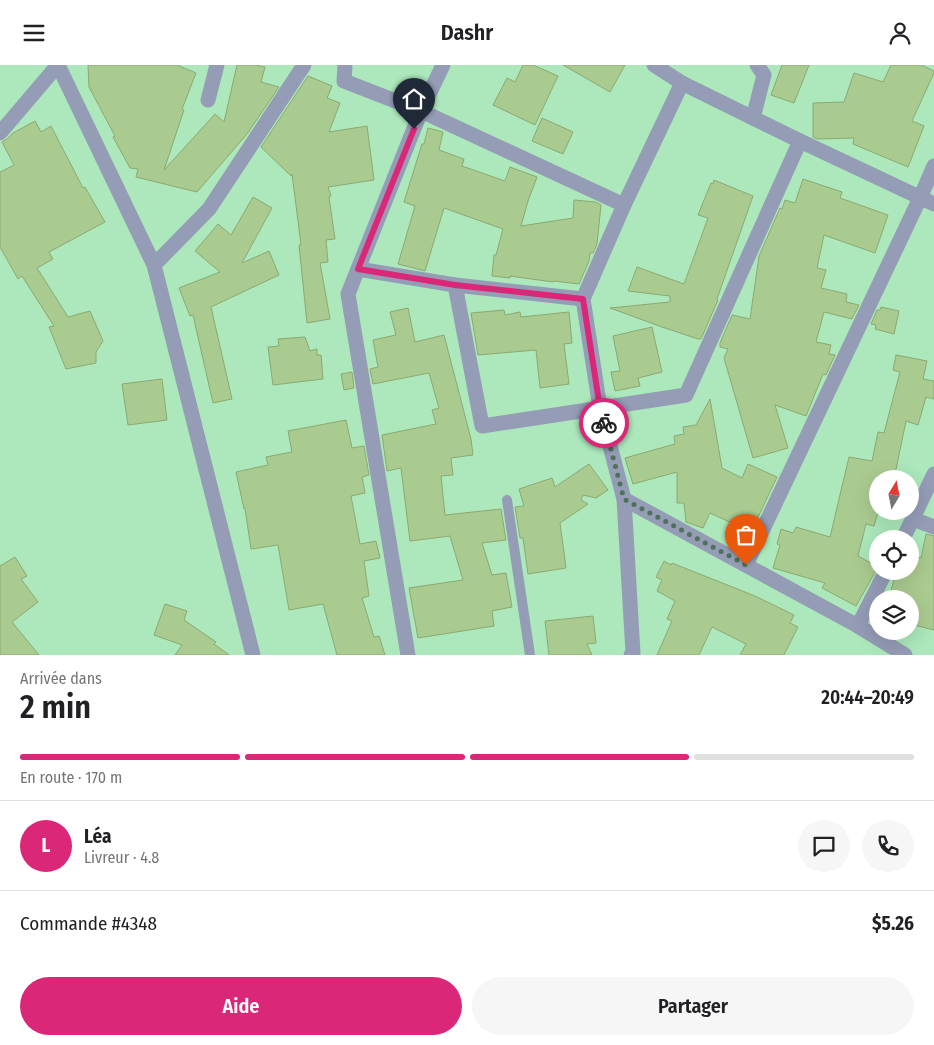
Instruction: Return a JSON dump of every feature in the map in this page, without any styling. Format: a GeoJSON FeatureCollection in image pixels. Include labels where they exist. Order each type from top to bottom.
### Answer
{"type":"FeatureCollection","features":[{"type":"Feature","properties":{"kind":"street"},"geometry":{"type":"LineString","coordinates":[[0,133],[58,65],[154,265],[253,655]]}},
{"type":"Feature","properties":{"kind":"street"},"geometry":{"type":"LineString","coordinates":[[208,100],[217,65]]}},
{"type":"Feature","properties":{"kind":"street"},"geometry":{"type":"LineString","coordinates":[[154,265],[209,209],[304,65]]}},
{"type":"Feature","properties":{"kind":"street"},"geometry":{"type":"LineString","coordinates":[[345,65],[344,81],[421,111],[624,205]]}},
{"type":"Feature","properties":{"kind":"street"},"geometry":{"type":"LineString","coordinates":[[408,655],[348,293],[421,111],[443,65]]}},
{"type":"Feature","properties":{"kind":"street"},"geometry":{"type":"LineString","coordinates":[[654,65],[682,83],[752,118],[927,201]]}},
{"type":"Feature","properties":{"kind":"street"},"geometry":{"type":"LineString","coordinates":[[752,118],[764,75],[757,65]]}},
{"type":"Feature","properties":{"kind":"street"},"geometry":{"type":"LineString","coordinates":[[634,654],[624,499],[600,408],[583,299],[624,205],[682,83]]}},
{"type":"Feature","properties":{"kind":"street"},"geometry":{"type":"LineString","coordinates":[[455,285],[482,426],[686,395],[800,141]]}},
{"type":"Feature","properties":{"kind":"street"},"geometry":{"type":"LineString","coordinates":[[746,565],[927,201],[934,166]]}},
{"type":"Feature","properties":{"kind":"street"},"geometry":{"type":"LineString","coordinates":[[358,269],[455,285],[583,299]]}},
{"type":"Feature","properties":{"kind":"street"},"geometry":{"type":"LineString","coordinates":[[919,506],[934,474]]}},
{"type":"Feature","properties":{"kind":"street"},"geometry":{"type":"LineString","coordinates":[[624,499],[858,626],[905,655]]}},
{"type":"Feature","properties":{"kind":"street"},"geometry":{"type":"LineString","coordinates":[[916,520],[934,527]]}},
{"type":"Feature","properties":{"kind":"street"},"geometry":{"type":"LineString","coordinates":[[858,626],[881,580]]}},
{"type":"Feature","properties":{"kind":"lane"},"geometry":{"type":"LineString","coordinates":[[507,500],[530,655]]}},
{"type":"Feature","properties":{"kind":"building"},"geometry":{"type":"Polygon","coordinates":[[[88,65],[177,65],[196,73],[182,109],[184,110],[164,170],[215,114],[224,122],[237,65],[265,67],[261,82],[279,87],[247,134],[197,192],[136,177],[138,169],[130,168],[89,87],[88,65]]]}},
{"type":"Feature","properties":{"kind":"building"},"geometry":{"type":"Polygon","coordinates":[[[523,65],[533,65],[558,76],[535,125],[493,105],[507,78],[515,82],[523,65]]]}},
{"type":"Feature","properties":{"kind":"building"},"geometry":{"type":"Polygon","coordinates":[[[563,65],[625,65],[610,92],[563,65]]]}},
{"type":"Feature","properties":{"kind":"building"},"geometry":{"type":"Polygon","coordinates":[[[782,65],[809,65],[794,103],[771,95],[782,65]]]}},
{"type":"Feature","properties":{"kind":"building"},"geometry":{"type":"Polygon","coordinates":[[[891,65],[921,65],[934,71],[912,121],[924,126],[908,167],[853,144],[854,138],[817,139],[813,137],[813,103],[844,102],[854,73],[883,82],[891,65]]]}},
{"type":"Feature","properties":{"kind":"building"},"geometry":{"type":"Polygon","coordinates":[[[308,76],[332,86],[327,98],[340,103],[329,132],[367,126],[374,180],[328,187],[331,196],[329,197],[335,239],[326,240],[328,262],[320,263],[330,319],[307,323],[299,245],[301,245],[292,174],[291,176],[261,147],[308,76]]]}},
{"type":"Feature","properties":{"kind":"building"},"geometry":{"type":"Polygon","coordinates":[[[542,118],[573,132],[563,154],[532,141],[542,118]]]}},
{"type":"Feature","properties":{"kind":"building"},"geometry":{"type":"Polygon","coordinates":[[[35,121],[41,132],[51,126],[83,188],[85,187],[105,222],[49,252],[53,259],[37,268],[68,317],[90,311],[103,341],[96,352],[96,363],[66,369],[49,327],[54,326],[22,276],[18,279],[0,247],[0,172],[14,165],[2,142],[13,133],[35,121]]]}},
{"type":"Feature","properties":{"kind":"building"},"geometry":{"type":"Polygon","coordinates":[[[428,128],[443,132],[439,150],[464,159],[462,166],[505,181],[510,167],[537,177],[521,226],[573,218],[574,200],[596,202],[601,205],[597,244],[593,253],[590,253],[589,261],[579,284],[510,276],[510,278],[492,276],[494,255],[496,255],[503,229],[444,208],[425,271],[398,264],[415,206],[404,202],[428,128]]]}},
{"type":"Feature","properties":{"kind":"building"},"geometry":{"type":"Polygon","coordinates":[[[803,179],[842,192],[840,198],[888,215],[875,253],[824,235],[817,268],[826,270],[821,288],[847,294],[846,302],[859,305],[852,319],[824,312],[816,342],[831,345],[829,354],[835,355],[826,375],[823,374],[806,416],[775,405],[788,448],[753,458],[724,358],[728,349],[720,347],[720,343],[732,315],[750,319],[759,256],[780,208],[782,209],[785,200],[795,203],[803,179]]]}},
{"type":"Feature","properties":{"kind":"building"},"geometry":{"type":"Polygon","coordinates":[[[714,180],[753,196],[718,300],[701,339],[610,308],[670,302],[670,296],[628,291],[637,267],[684,284],[708,218],[698,215],[714,180]]]}},
{"type":"Feature","properties":{"kind":"building"},"geometry":{"type":"Polygon","coordinates":[[[253,197],[272,208],[242,263],[269,251],[279,275],[211,307],[232,399],[213,403],[193,315],[190,316],[179,288],[220,272],[195,251],[218,224],[231,235],[253,197]]]}},
{"type":"Feature","properties":{"kind":"building"},"geometry":{"type":"Polygon","coordinates":[[[881,307],[899,311],[894,334],[875,329],[876,325],[871,324],[877,310],[880,310],[881,307]]]}},
{"type":"Feature","properties":{"kind":"building"},"geometry":{"type":"Polygon","coordinates":[[[408,308],[415,342],[444,335],[471,439],[473,455],[451,458],[453,475],[441,476],[445,515],[501,509],[506,540],[482,543],[492,575],[506,573],[512,607],[492,611],[494,626],[418,638],[409,588],[463,580],[450,536],[410,541],[401,468],[387,471],[382,435],[436,424],[432,410],[439,408],[429,373],[373,384],[370,369],[378,367],[373,340],[396,335],[390,312],[408,308]]]}},
{"type":"Feature","properties":{"kind":"building"},"geometry":{"type":"Polygon","coordinates":[[[504,310],[505,315],[520,312],[521,317],[569,312],[572,343],[564,344],[569,384],[540,388],[536,350],[478,355],[471,313],[504,310]]]}},
{"type":"Feature","properties":{"kind":"building"},"geometry":{"type":"Polygon","coordinates":[[[652,327],[662,372],[638,378],[640,386],[615,391],[611,372],[620,371],[613,336],[652,327]]]}},
{"type":"Feature","properties":{"kind":"building"},"geometry":{"type":"Polygon","coordinates":[[[305,337],[310,351],[317,349],[317,355],[321,355],[323,379],[273,385],[268,347],[279,346],[278,339],[305,337]]]}},
{"type":"Feature","properties":{"kind":"building"},"geometry":{"type":"Polygon","coordinates":[[[896,355],[927,361],[923,379],[934,381],[934,399],[926,397],[918,425],[906,421],[896,470],[869,470],[869,520],[876,520],[874,526],[866,524],[858,556],[869,562],[869,580],[871,580],[856,606],[822,588],[825,583],[773,568],[780,545],[777,544],[781,529],[793,533],[796,527],[830,537],[849,457],[872,461],[878,432],[884,433],[900,372],[893,370],[896,355]]]}},
{"type":"Feature","properties":{"kind":"building"},"geometry":{"type":"Polygon","coordinates":[[[352,372],[354,388],[344,390],[341,374],[352,372]]]}},
{"type":"Feature","properties":{"kind":"building"},"geometry":{"type":"Polygon","coordinates":[[[162,379],[167,420],[128,425],[122,384],[162,379]]]}},
{"type":"Feature","properties":{"kind":"building"},"geometry":{"type":"Polygon","coordinates":[[[710,399],[722,468],[742,478],[748,464],[777,477],[752,530],[739,524],[738,526],[710,513],[703,528],[686,522],[684,503],[677,503],[677,472],[633,484],[625,458],[675,444],[674,436],[684,434],[683,427],[696,425],[710,399]]]}},
{"type":"Feature","properties":{"kind":"building"},"geometry":{"type":"Polygon","coordinates":[[[346,420],[352,448],[364,446],[369,475],[362,477],[365,493],[351,496],[360,544],[376,541],[380,558],[364,561],[369,596],[362,598],[374,637],[379,636],[385,655],[337,655],[323,604],[289,610],[278,545],[251,549],[245,508],[236,472],[268,465],[266,457],[292,452],[288,431],[346,420]]]}},
{"type":"Feature","properties":{"kind":"building"},"geometry":{"type":"Polygon","coordinates":[[[589,464],[608,490],[596,498],[583,495],[581,500],[588,504],[560,523],[566,568],[528,574],[523,538],[520,538],[515,507],[524,506],[519,489],[552,478],[555,487],[589,464]]]}},
{"type":"Feature","properties":{"kind":"building"},"geometry":{"type":"Polygon","coordinates":[[[926,534],[934,536],[934,630],[919,626],[919,590],[891,590],[894,580],[919,580],[919,558],[921,558],[926,534]]]}},
{"type":"Feature","properties":{"kind":"building"},"geometry":{"type":"Polygon","coordinates":[[[15,557],[27,576],[21,579],[38,602],[12,622],[39,655],[0,655],[0,566],[15,557]]]}},
{"type":"Feature","properties":{"kind":"building"},"geometry":{"type":"Polygon","coordinates":[[[664,561],[755,596],[794,615],[790,623],[798,627],[784,655],[740,655],[746,644],[712,627],[699,655],[657,655],[672,621],[667,619],[675,601],[657,591],[662,580],[656,577],[664,561]]]}},
{"type":"Feature","properties":{"kind":"building"},"geometry":{"type":"Polygon","coordinates":[[[165,604],[187,611],[184,620],[216,642],[214,644],[229,655],[175,655],[182,645],[154,635],[165,604]]]}},
{"type":"Feature","properties":{"kind":"building"},"geometry":{"type":"Polygon","coordinates":[[[593,616],[596,643],[587,644],[592,655],[549,655],[545,621],[593,616]]]}},
{"type":"Feature","properties":{"kind":"way so far"},"geometry":{"type":"LineString","coordinates":[[604,423],[624,499],[746,565]]}},
{"type":"Feature","properties":{"kind":"route"},"geometry":{"type":"LineString","coordinates":[[414,129],[358,269],[455,285],[583,299],[604,423]]}}]}
